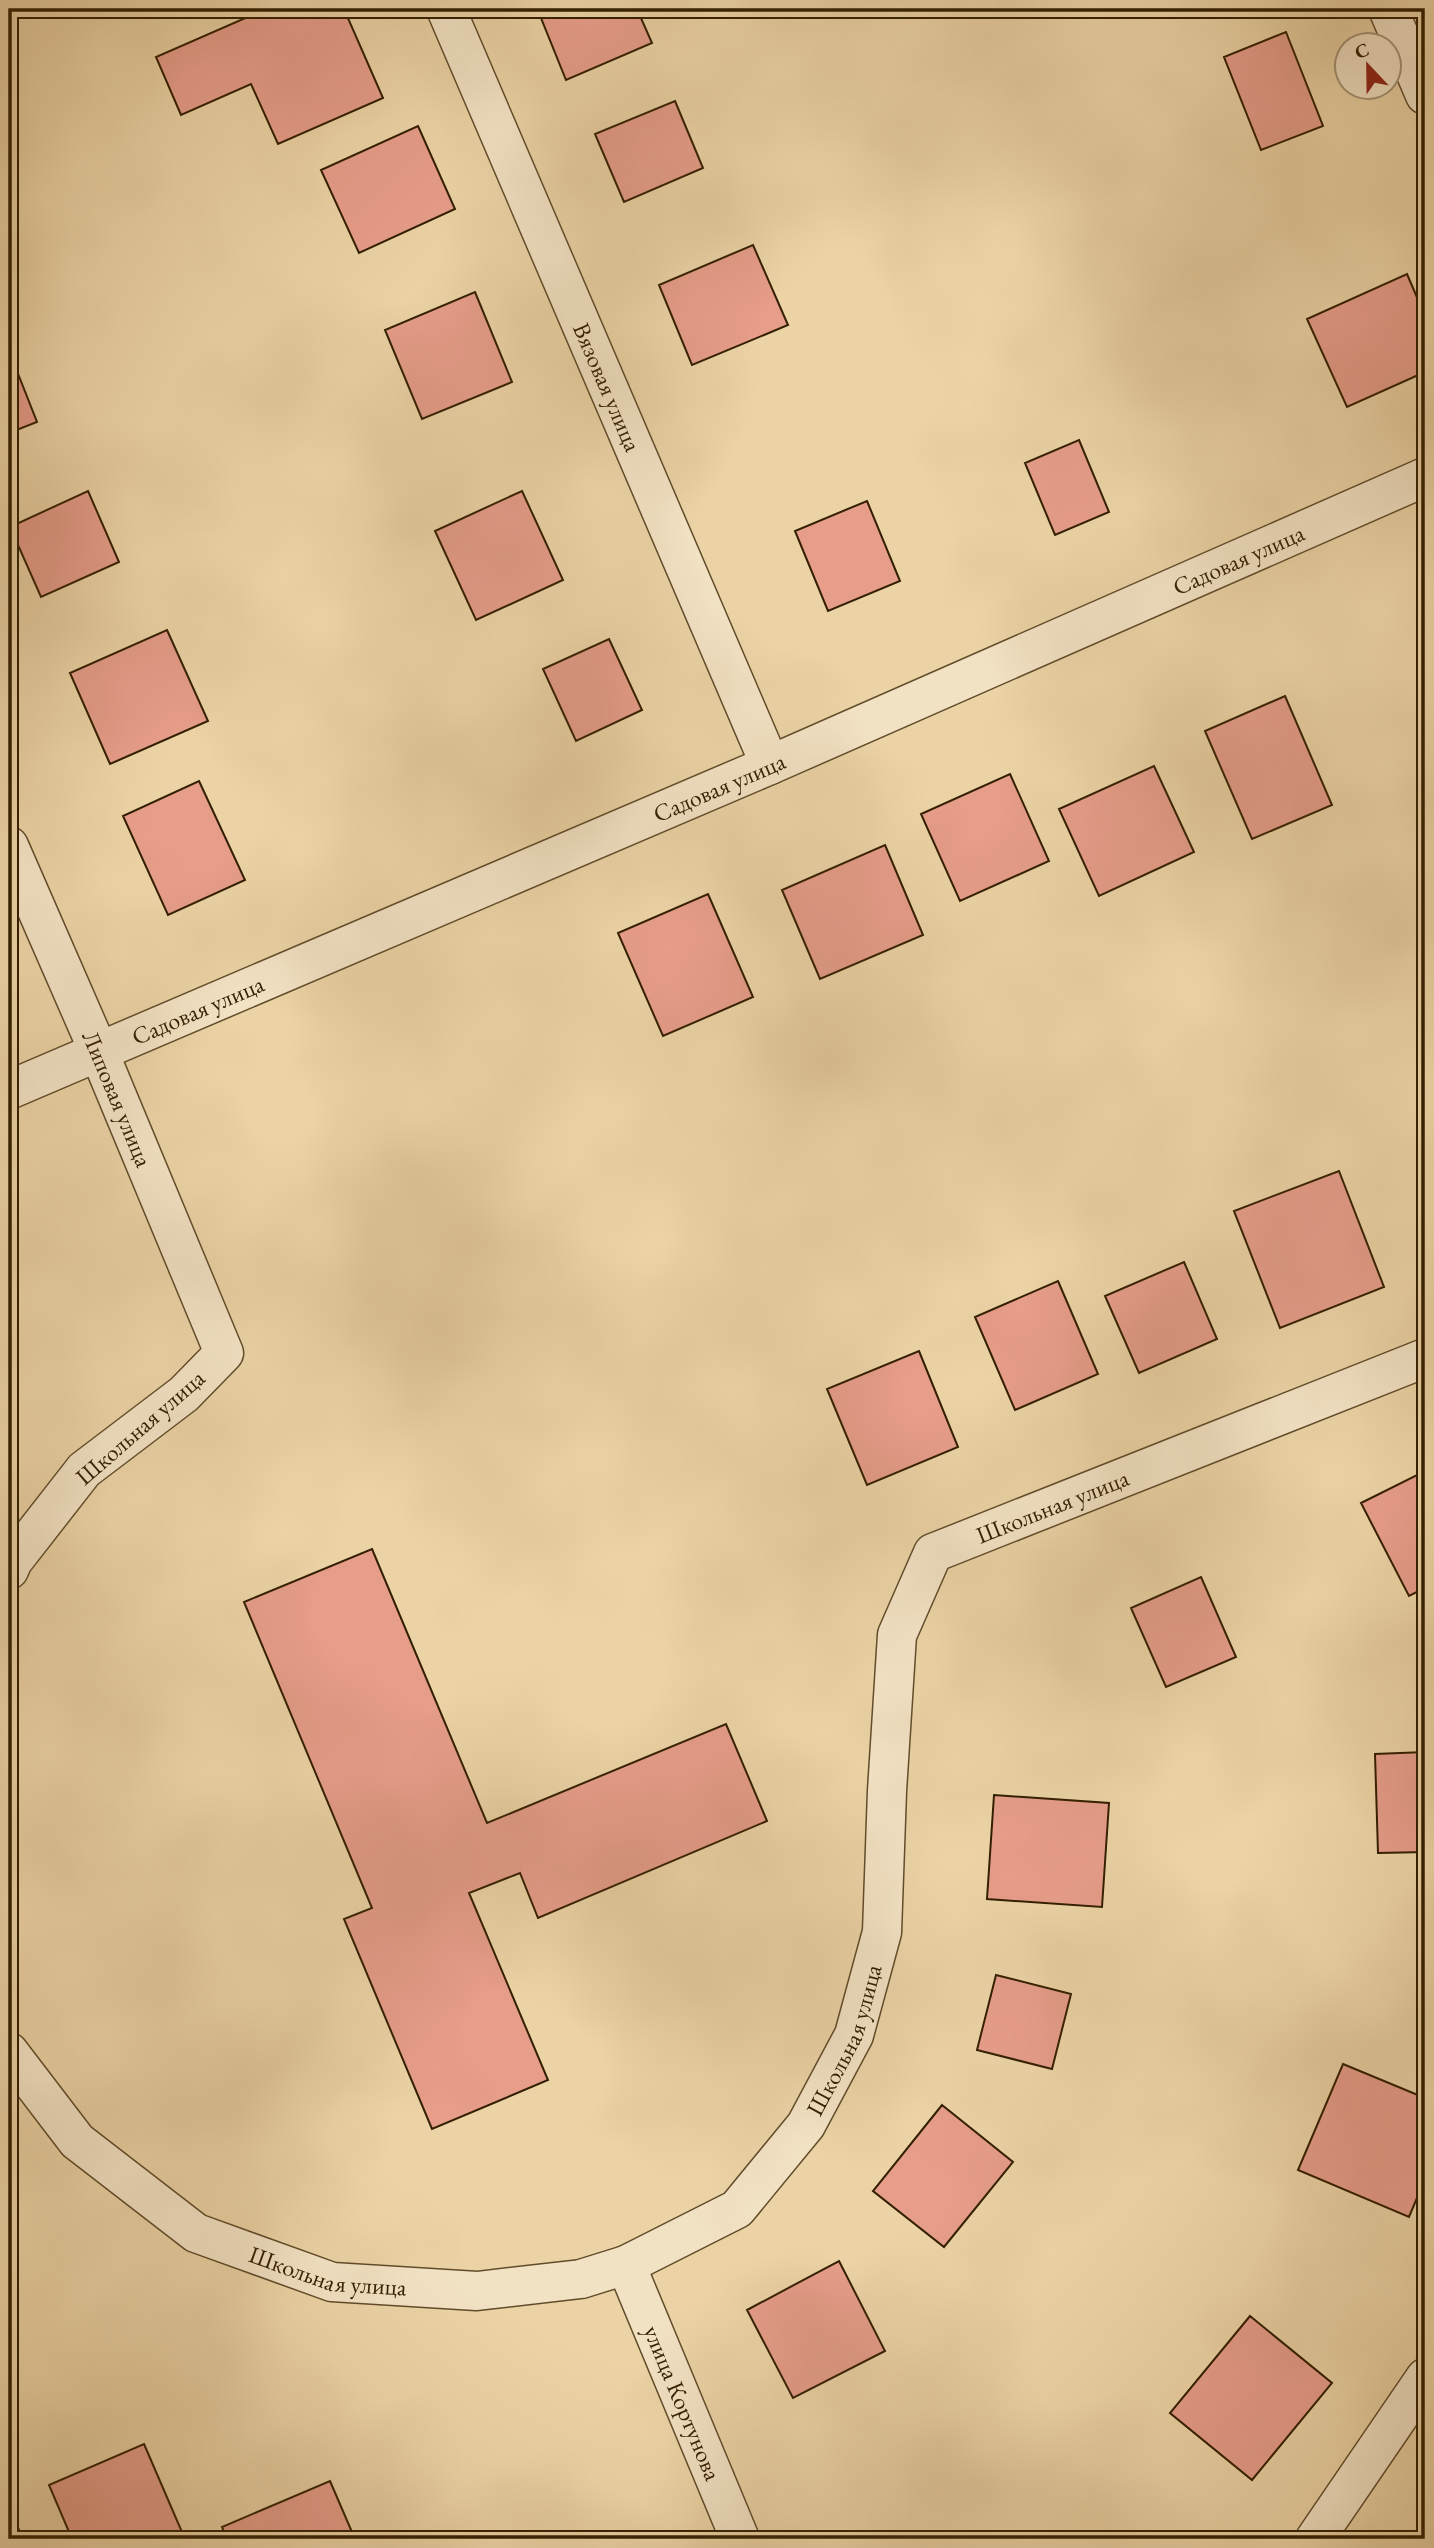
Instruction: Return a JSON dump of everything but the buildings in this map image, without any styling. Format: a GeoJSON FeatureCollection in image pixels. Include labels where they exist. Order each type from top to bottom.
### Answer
{"type":"FeatureCollection","features":[{"type":"Feature","properties":{"kind":"street","name":"Вязовая улица"},"geometry":{"type":"LineString","coordinates":[[446,9],[769,765]]}},
{"type":"Feature","properties":{"kind":"street"},"geometry":{"type":"LineString","coordinates":[[1388,9],[1425,95]]}},
{"type":"Feature","properties":{"kind":"street","name":"Садовая улица"},"geometry":{"type":"LineString","coordinates":[[9,1090],[769,765],[1425,477]]}},
{"type":"Feature","properties":{"kind":"street","name":"Липовая улица"},"geometry":{"type":"LineString","coordinates":[[9,846],[98,1050],[223,1353]]}},
{"type":"Feature","properties":{"kind":"street","name":"Школьная улица"},"geometry":{"type":"LineString","coordinates":[[9,1570],[13,1561],[84,1470],[184,1394],[223,1353]]}},
{"type":"Feature","properties":{"kind":"street","name":"Школьная улица"},"geometry":{"type":"LineString","coordinates":[[9,2052],[77,2141],[196,2234],[332,2282],[477,2291],[581,2279],[626,2265],[737,2209],[806,2125],[854,2035],[882,1932],[887,1791],[897,1635],[933,1553],[1425,1359]]}},
{"type":"Feature","properties":{"kind":"street","name":"улица Кортунова"},"geometry":{"type":"LineString","coordinates":[[626,2265],[740,2539]]}},
{"type":"Feature","properties":{"kind":"street"},"geometry":{"type":"LineString","coordinates":[[1315,2539],[1425,2378]]}}]}
